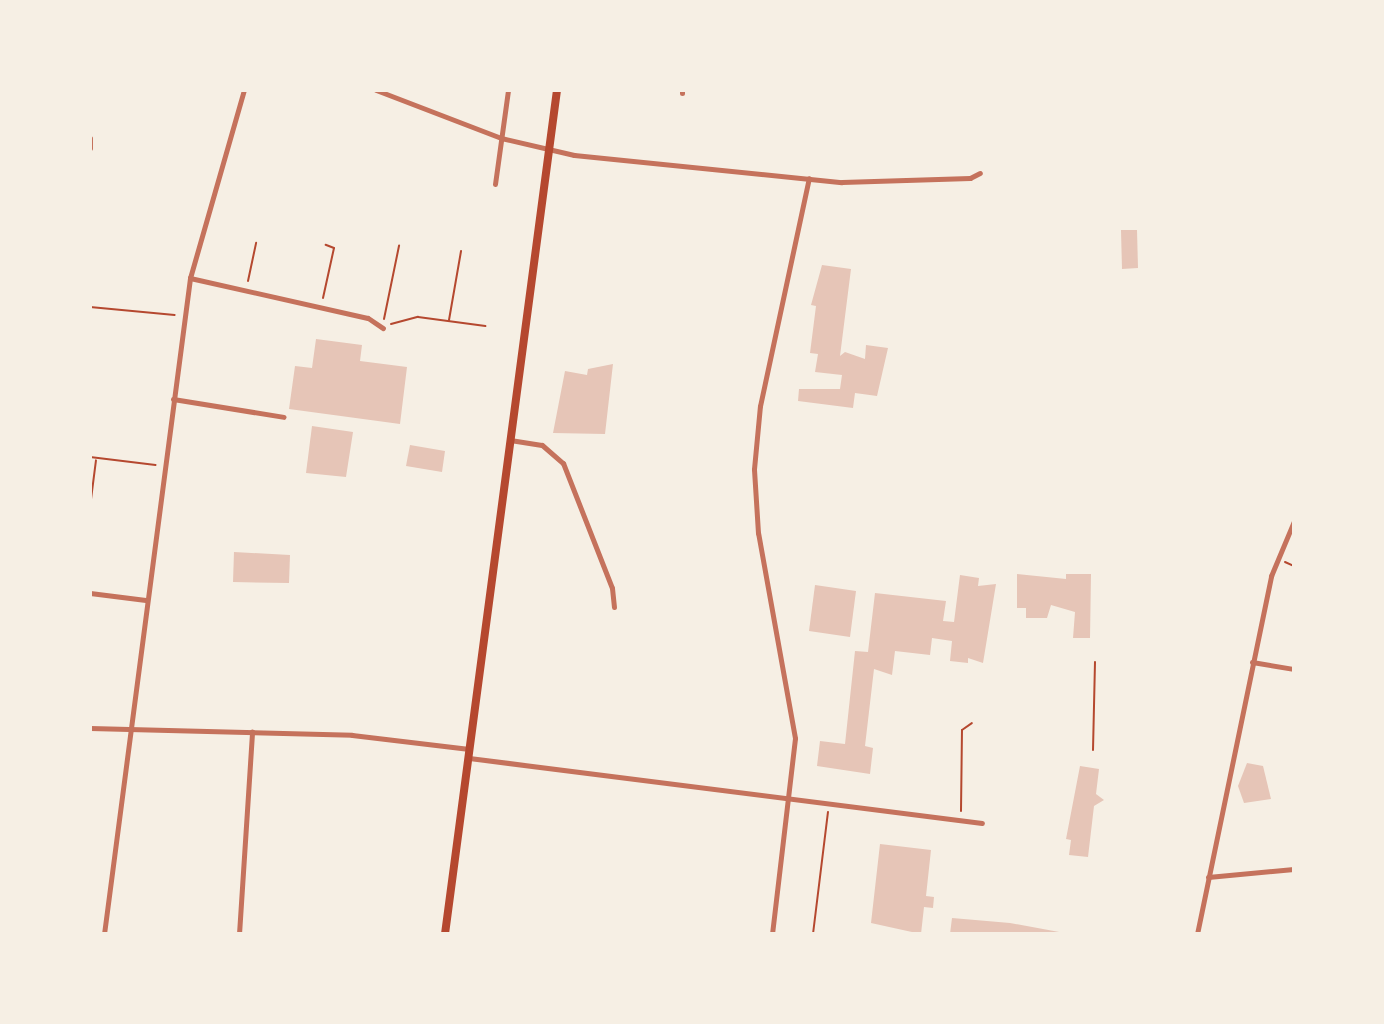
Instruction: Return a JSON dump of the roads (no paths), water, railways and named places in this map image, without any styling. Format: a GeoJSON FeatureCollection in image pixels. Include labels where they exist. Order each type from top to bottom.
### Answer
{"type":"FeatureCollection","features":[{"type":"Feature","properties":{"kind":"main road"},"geometry":{"type":"LineString","coordinates":[[445,934],[557,90]]}},
{"type":"Feature","properties":{"kind":"street"},"geometry":{"type":"LineString","coordinates":[[104,934],[190,278],[244,90]]}},
{"type":"Feature","properties":{"kind":"street"},"geometry":{"type":"LineString","coordinates":[[376,90],[501,138],[549,151],[809,178],[906,182],[970,178],[980,173]]}},
{"type":"Feature","properties":{"kind":"street"},"geometry":{"type":"LineString","coordinates":[[495,184],[508,90]]}},
{"type":"Feature","properties":{"kind":"street"},"geometry":{"type":"LineString","coordinates":[[90,138],[90,148]]}},
{"type":"Feature","properties":{"kind":"street"},"geometry":{"type":"LineString","coordinates":[[772,934],[789,798],[794,718],[758,533],[754,469],[760,406],[809,178]]}},
{"type":"Feature","properties":{"kind":"street"},"geometry":{"type":"LineString","coordinates":[[190,278],[368,318],[383,328]]}},
{"type":"Feature","properties":{"kind":"street"},"geometry":{"type":"LineString","coordinates":[[173,399],[284,417]]}},
{"type":"Feature","properties":{"kind":"street"},"geometry":{"type":"LineString","coordinates":[[509,440],[542,445],[563,463],[612,588],[614,607]]}},
{"type":"Feature","properties":{"kind":"street"},"geometry":{"type":"LineString","coordinates":[[1197,934],[1271,576],[1294,521]]}},
{"type":"Feature","properties":{"kind":"street"},"geometry":{"type":"LineString","coordinates":[[90,593],[146,600]]}},
{"type":"Feature","properties":{"kind":"street"},"geometry":{"type":"LineString","coordinates":[[1252,662],[1294,669]]}},
{"type":"Feature","properties":{"kind":"street"},"geometry":{"type":"LineString","coordinates":[[90,728],[352,735],[982,823]]}},
{"type":"Feature","properties":{"kind":"street"},"geometry":{"type":"LineString","coordinates":[[239,934],[252,731]]}},
{"type":"Feature","properties":{"kind":"street"},"geometry":{"type":"LineString","coordinates":[[1208,877],[1294,869]]}}]}
